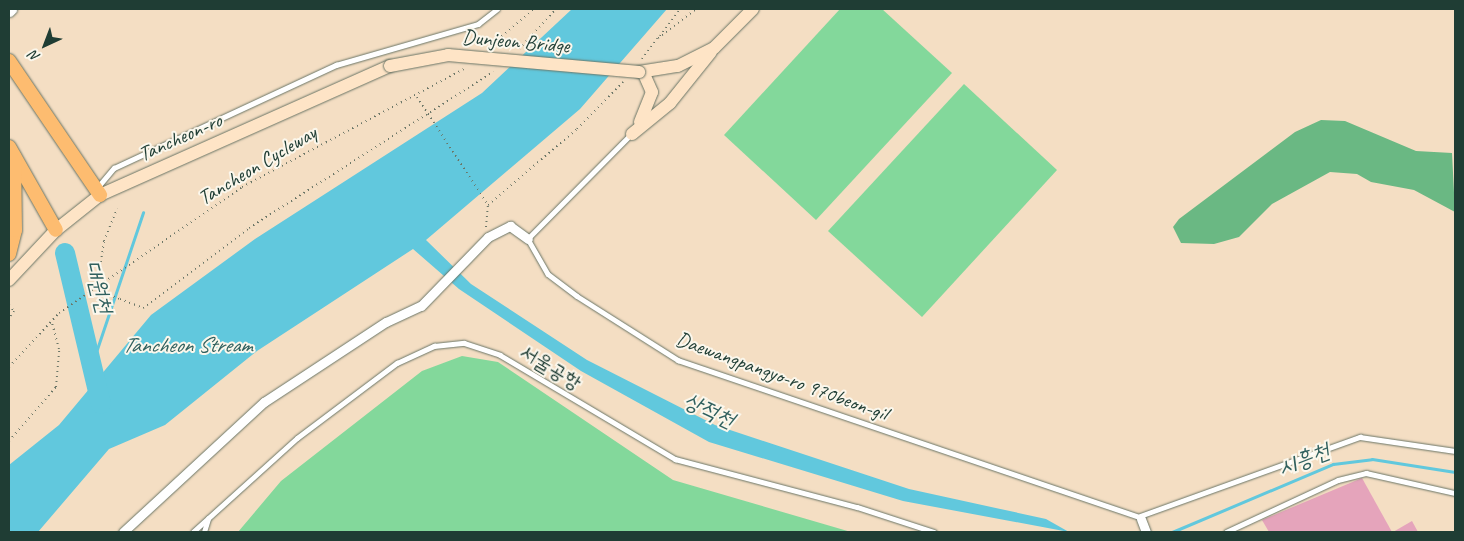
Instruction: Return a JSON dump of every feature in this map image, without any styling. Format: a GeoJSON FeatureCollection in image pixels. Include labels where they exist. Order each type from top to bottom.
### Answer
{"type":"FeatureCollection","features":[{"type":"Feature","properties":{"kind":"main road"},"geometry":{"type":"LineString","coordinates":[[632,134],[670,103],[714,48],[754,9]]}},
{"type":"Feature","properties":{"kind":"main road"},"geometry":{"type":"LineString","coordinates":[[632,134],[648,110],[652,92],[639,70],[678,66],[714,48]]}},
{"type":"Feature","properties":{"kind":"main road","name":"Dunjeon Bridge"},"geometry":{"type":"LineString","coordinates":[[390,66],[448,55],[639,70]]}},
{"type":"Feature","properties":{"kind":"main road"},"geometry":{"type":"LineString","coordinates":[[9,61],[98,192]]}},
{"type":"Feature","properties":{"kind":"main road","name":"Tancheon-ro"},"geometry":{"type":"LineString","coordinates":[[9,280],[56,230],[98,192],[390,66]]}},
{"type":"Feature","properties":{"kind":"main road"},"geometry":{"type":"LineString","coordinates":[[11,152],[56,230]]}},
{"type":"Feature","properties":{"kind":"main road"},"geometry":{"type":"LineString","coordinates":[[9,254],[15,230],[11,152]]}},
{"type":"Feature","properties":{"kind":"street"},"geometry":{"type":"LineString","coordinates":[[122,532],[264,402],[386,322],[421,306],[488,237],[510,226],[528,239]]}},
{"type":"Feature","properties":{"kind":"street"},"geometry":{"type":"LineString","coordinates":[[1140,517],[1146,532]]}},
{"type":"Feature","properties":{"kind":"lane"},"geometry":{"type":"LineString","coordinates":[[98,192],[114,168],[336,65],[478,24],[497,9]]}},
{"type":"Feature","properties":{"kind":"lane"},"geometry":{"type":"LineString","coordinates":[[528,239],[632,134]]}},
{"type":"Feature","properties":{"kind":"lane","name":"Daewangpangyo-ro 970beon-gil"},"geometry":{"type":"LineString","coordinates":[[528,239],[548,274],[678,360],[1140,517]]}},
{"type":"Feature","properties":{"kind":"lane","name":"서울공항"},"geometry":{"type":"LineString","coordinates":[[193,532],[297,438],[397,363],[434,346],[464,343],[500,355],[675,460],[857,507],[934,532]]}},
{"type":"Feature","properties":{"kind":"lane"},"geometry":{"type":"LineString","coordinates":[[1140,517],[1360,437],[1455,451]]}},
{"type":"Feature","properties":{"kind":"lane"},"geometry":{"type":"LineString","coordinates":[[1226,532],[1305,494],[1366,473],[1455,493]]}},
{"type":"Feature","properties":{"kind":"lane"},"geometry":{"type":"LineString","coordinates":[[204,532],[210,516]]}},
{"type":"Feature","properties":{"kind":"path"},"geometry":{"type":"LineString","coordinates":[[483,52],[534,9]]}},
{"type":"Feature","properties":{"kind":"path"},"geometry":{"type":"LineString","coordinates":[[512,56],[556,9]]}},
{"type":"Feature","properties":{"kind":"path"},"geometry":{"type":"LineString","coordinates":[[639,70],[658,38],[680,9]]}},
{"type":"Feature","properties":{"kind":"path"},"geometry":{"type":"LineString","coordinates":[[658,38],[696,9]]}},
{"type":"Feature","properties":{"kind":"path","name":"Tancheon Cycleway"},"geometry":{"type":"LineString","coordinates":[[9,368],[59,314],[242,187],[313,146],[417,97],[468,66]]}},
{"type":"Feature","properties":{"kind":"path"},"geometry":{"type":"LineString","coordinates":[[117,208],[104,241],[98,287],[109,295],[143,308],[249,228],[429,116],[498,68]]}},
{"type":"Feature","properties":{"kind":"path"},"geometry":{"type":"LineString","coordinates":[[488,237],[484,220],[488,205],[577,129],[625,79]]}},
{"type":"Feature","properties":{"kind":"path"},"geometry":{"type":"LineString","coordinates":[[417,97],[488,205]]}},
{"type":"Feature","properties":{"kind":"path"},"geometry":{"type":"LineString","coordinates":[[9,305],[14,311],[9,318]]}},
{"type":"Feature","properties":{"kind":"path"},"geometry":{"type":"LineString","coordinates":[[10,439],[56,387],[59,349],[52,322]]}},
{"type":"Feature","properties":{"kind":"green space"},"geometry":{"type":"Polygon","coordinates":[[[840,9],[882,9],[952,73],[816,220],[724,135],[840,9]]]}},
{"type":"Feature","properties":{"kind":"green space"},"geometry":{"type":"Polygon","coordinates":[[[964,84],[1057,170],[922,317],[828,231],[964,84]]]}},
{"type":"Feature","properties":{"kind":"green space"},"geometry":{"type":"Polygon","coordinates":[[[1321,120],[1345,121],[1416,151],[1452,153],[1455,212],[1414,190],[1371,182],[1357,174],[1330,172],[1272,204],[1239,237],[1214,244],[1181,243],[1173,227],[1179,219],[1295,132],[1321,120]]]}},
{"type":"Feature","properties":{"kind":"green space"},"geometry":{"type":"Polygon","coordinates":[[[462,356],[498,362],[673,480],[851,532],[238,532],[281,481],[422,371],[462,356]]]}},
{"type":"Feature","properties":{"kind":"water","name":"Tancheon Stream"},"geometry":{"type":"Polygon","coordinates":[[[572,9],[667,9],[580,109],[426,240],[471,284],[587,360],[715,425],[909,489],[1046,519],[1069,532],[903,501],[709,442],[581,371],[459,289],[413,249],[257,351],[165,425],[109,449],[38,532],[9,532],[9,465],[59,425],[151,315],[255,239],[482,93],[572,9]]]}},
{"type":"Feature","properties":{"kind":"building"},"geometry":{"type":"Polygon","coordinates":[[[1362,478],[1392,532],[1269,532],[1262,520],[1362,478]]]}},
{"type":"Feature","properties":{"kind":"building"},"geometry":{"type":"Polygon","coordinates":[[[1412,521],[1418,532],[1393,532],[1412,521]]]}},
{"type":"Feature","properties":{"kind":"waterway"},"geometry":{"type":"LineString","coordinates":[[93,361],[143,212]]}},
{"type":"Feature","properties":{"kind":"waterway","name":"대원천"},"geometry":{"type":"LineString","coordinates":[[65,253],[101,404]]}},
{"type":"Feature","properties":{"kind":"waterway","name":"시흥천"},"geometry":{"type":"LineString","coordinates":[[1172,532],[1333,464],[1372,459],[1455,472]]}},
{"type":"Feature","properties":{"kind":"water label","name":"상적천"},"geometry":{"type":"Point","coordinates":[709,411]}}]}
